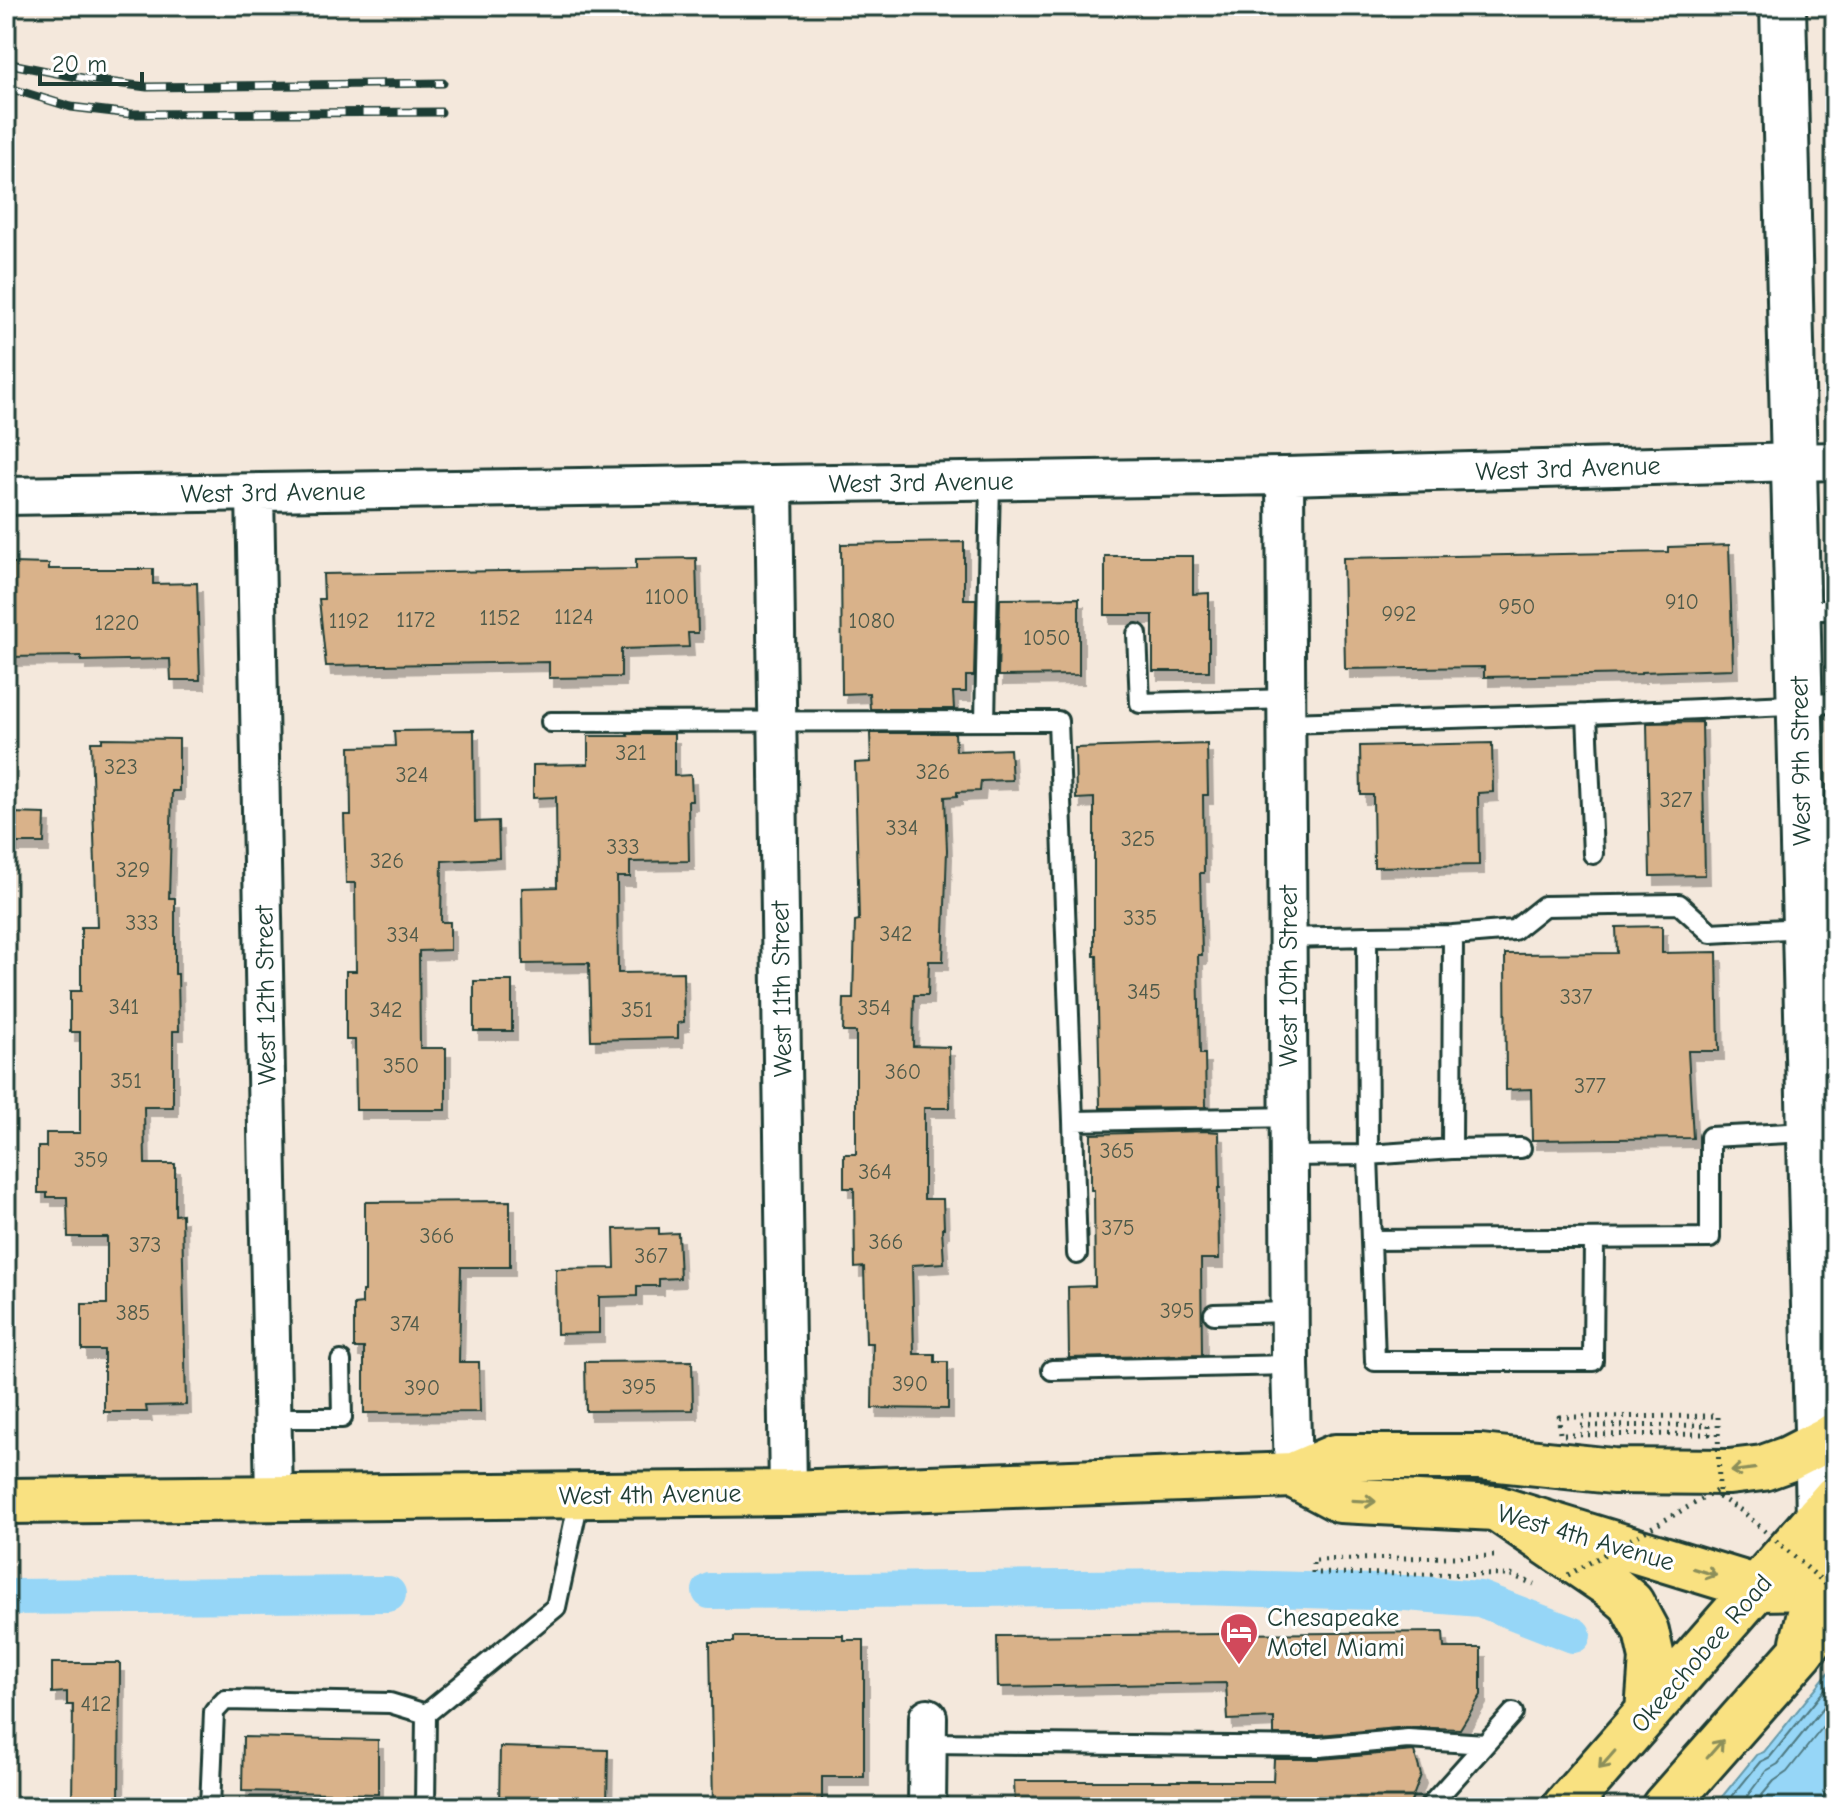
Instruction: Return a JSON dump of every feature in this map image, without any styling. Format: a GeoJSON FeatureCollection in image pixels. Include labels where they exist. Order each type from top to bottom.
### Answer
{"type":"FeatureCollection","features":[{"type":"Feature","properties":{"kind":"main road","name":"West 9th Street"},"geometry":{"type":"LineString","coordinates":[[1783,6],[1792,462],[1815,610],[1817,704],[1804,928],[1820,988],[1809,1132],[1827,1507]]}},
{"type":"Feature","properties":{"kind":"main road","name":"West 4th Avenue"},"geometry":{"type":"LineString","coordinates":[[6,1501],[788,1493],[1293,1475],[1335,1457],[1480,1457],[1613,1471],[1729,1472],[1763,1468],[1826,1440]]}},
{"type":"Feature","properties":{"kind":"main road","name":"West 4th Avenue"},"geometry":{"type":"LineString","coordinates":[[1293,1475],[1340,1500],[1496,1508],[1758,1588],[1830,1594]]}},
{"type":"Feature","properties":{"kind":"main road","name":"Okeechobee Road"},"geometry":{"type":"LineString","coordinates":[[1565,1807],[1827,1507]]}},
{"type":"Feature","properties":{"kind":"main road"},"geometry":{"type":"LineString","coordinates":[[1664,1807],[1801,1652],[1830,1594],[1827,1507]]}},
{"type":"Feature","properties":{"kind":"main road"},"geometry":{"type":"LineString","coordinates":[[1496,1508],[1631,1603],[1646,1631],[1652,1658],[1648,1712]]}},
{"type":"Feature","properties":{"kind":"street","name":"West 3rd Avenue"},"geometry":{"type":"LineString","coordinates":[[6,496],[1285,476],[1835,461]]}},
{"type":"Feature","properties":{"kind":"street","name":"West 10th Street"},"geometry":{"type":"LineString","coordinates":[[1285,476],[1289,1312],[1293,1475]]}},
{"type":"Feature","properties":{"kind":"street","name":"West 11th Street"},"geometry":{"type":"LineString","coordinates":[[774,485],[788,1493]]}},
{"type":"Feature","properties":{"kind":"street","name":"West 12th Street"},"geometry":{"type":"LineString","coordinates":[[255,493],[274,1498]]}},
{"type":"Feature","properties":{"kind":"street"},"geometry":{"type":"LineString","coordinates":[[927,1730],[927,1807]]}},
{"type":"Feature","properties":{"kind":"lane"},"geometry":{"type":"LineString","coordinates":[[985,721],[990,481]]}},
{"type":"Feature","properties":{"kind":"lane"},"geometry":{"type":"LineString","coordinates":[[1137,634],[1140,703],[1286,711],[1587,714],[1817,704]]}},
{"type":"Feature","properties":{"kind":"lane"},"geometry":{"type":"LineString","coordinates":[[1587,714],[1593,854]]}},
{"type":"Feature","properties":{"kind":"lane"},"geometry":{"type":"LineString","coordinates":[[551,722],[1058,721],[1077,1254]]}},
{"type":"Feature","properties":{"kind":"lane"},"geometry":{"type":"LineString","coordinates":[[1287,938],[1453,935],[1514,930],[1544,906],[1679,904],[1711,933],[1804,928]]}},
{"type":"Feature","properties":{"kind":"lane"},"geometry":{"type":"LineString","coordinates":[[1452,1149],[1453,935]]}},
{"type":"Feature","properties":{"kind":"lane"},"geometry":{"type":"LineString","coordinates":[[1367,936],[1368,1155],[1375,1361],[1593,1361],[1594,1239]]}},
{"type":"Feature","properties":{"kind":"lane"},"geometry":{"type":"LineString","coordinates":[[1073,1121],[1288,1117]]}},
{"type":"Feature","properties":{"kind":"lane"},"geometry":{"type":"LineString","coordinates":[[1371,1240],[1710,1238],[1710,1137],[1809,1132]]}},
{"type":"Feature","properties":{"kind":"lane"},"geometry":{"type":"LineString","coordinates":[[1289,1156],[1521,1148]]}},
{"type":"Feature","properties":{"kind":"lane"},"geometry":{"type":"LineString","coordinates":[[1214,1314],[1289,1312]]}},
{"type":"Feature","properties":{"kind":"lane"},"geometry":{"type":"LineString","coordinates":[[274,1418],[342,1418],[341,1361]]}},
{"type":"Feature","properties":{"kind":"lane"},"geometry":{"type":"LineString","coordinates":[[1052,1370],[1290,1365]]}},
{"type":"Feature","properties":{"kind":"lane"},"geometry":{"type":"LineString","coordinates":[[425,1807],[426,1714],[556,1607],[580,1495]]}},
{"type":"Feature","properties":{"kind":"lane"},"geometry":{"type":"LineString","coordinates":[[210,1807],[214,1712],[225,1700],[390,1703],[426,1714]]}},
{"type":"Feature","properties":{"kind":"lane"},"geometry":{"type":"LineString","coordinates":[[1429,1807],[1513,1713]]}},
{"type":"Feature","properties":{"kind":"lane"},"geometry":{"type":"LineString","coordinates":[[927,1730],[1320,1747],[1408,1739],[1485,1744]]}},
{"type":"Feature","properties":{"kind":"path"},"geometry":{"type":"LineString","coordinates":[[1554,1426],[1709,1425],[1709,1434],[1560,1435],[1559,1417],[1718,1416],[1719,1497],[1742,1511],[1830,1594]]}},
{"type":"Feature","properties":{"kind":"path"},"geometry":{"type":"LineString","coordinates":[[1554,1570],[1568,1575],[1718,1490]]}},
{"type":"Feature","properties":{"kind":"path"},"geometry":{"type":"LineString","coordinates":[[1498,1556],[1313,1560],[1313,1573],[1511,1575]]}},
{"type":"Feature","properties":{"kind":"water"},"geometry":{"type":"Polygon","coordinates":[[[1835,1664],[1835,1807],[1720,1807],[1721,1798],[1756,1755],[1764,1752],[1835,1664]]]}},
{"type":"Feature","properties":{"kind":"building"},"geometry":{"type":"Polygon","coordinates":[[[964,542],[964,599],[976,599],[974,676],[966,676],[966,692],[953,692],[954,709],[870,709],[869,693],[842,694],[841,544],[964,542]]]}},
{"type":"Feature","properties":{"kind":"building"},"geometry":{"type":"Polygon","coordinates":[[[1729,545],[1733,669],[1484,677],[1484,667],[1345,669],[1343,558],[1668,552],[1668,547],[1729,545]]]}},
{"type":"Feature","properties":{"kind":"building"},"geometry":{"type":"Polygon","coordinates":[[[1105,556],[1193,556],[1193,594],[1209,593],[1209,671],[1153,671],[1153,615],[1105,615],[1105,556]]]}},
{"type":"Feature","properties":{"kind":"building"},"geometry":{"type":"Polygon","coordinates":[[[696,558],[698,633],[688,633],[689,647],[621,649],[621,677],[549,678],[549,662],[326,666],[319,599],[324,599],[323,574],[636,569],[636,559],[696,558]]]}},
{"type":"Feature","properties":{"kind":"building"},"geometry":{"type":"Polygon","coordinates":[[[12,563],[49,564],[49,569],[153,569],[153,584],[197,583],[200,680],[171,680],[170,659],[81,661],[81,656],[6,657],[6,580],[12,580],[12,563]]]}},
{"type":"Feature","properties":{"kind":"building"},"geometry":{"type":"Polygon","coordinates":[[[1079,598],[1079,675],[998,676],[1000,599],[1079,598]]]}},
{"type":"Feature","properties":{"kind":"building"},"geometry":{"type":"Polygon","coordinates":[[[1702,722],[1705,875],[1650,876],[1647,723],[1702,722]]]}},
{"type":"Feature","properties":{"kind":"building"},"geometry":{"type":"Polygon","coordinates":[[[474,730],[475,822],[498,821],[499,858],[442,861],[441,922],[450,922],[450,950],[419,951],[420,1048],[446,1048],[446,1110],[356,1110],[355,1040],[346,1040],[346,971],[356,971],[355,883],[346,883],[344,815],[351,815],[350,747],[395,746],[394,731],[474,730]]]}},
{"type":"Feature","properties":{"kind":"building"},"geometry":{"type":"Polygon","coordinates":[[[870,733],[955,733],[956,751],[1010,749],[1012,780],[981,781],[980,791],[957,792],[957,796],[945,797],[947,850],[943,961],[929,961],[928,995],[914,995],[913,1046],[949,1047],[950,1108],[924,1108],[924,1199],[943,1199],[944,1263],[912,1265],[914,1354],[935,1354],[935,1362],[948,1362],[948,1409],[872,1408],[873,1343],[866,1343],[864,1267],[855,1268],[854,1188],[844,1188],[844,1154],[856,1154],[856,1032],[843,1032],[844,999],[853,999],[855,921],[859,920],[855,763],[871,762],[870,733]]]}},
{"type":"Feature","properties":{"kind":"building"},"geometry":{"type":"Polygon","coordinates":[[[674,734],[674,776],[691,775],[689,861],[630,862],[630,877],[617,877],[618,973],[683,972],[684,1022],[678,1023],[678,1038],[591,1040],[589,963],[523,964],[522,888],[557,887],[556,797],[533,798],[533,765],[588,764],[588,736],[674,734]]]}},
{"type":"Feature","properties":{"kind":"building"},"geometry":{"type":"Polygon","coordinates":[[[102,738],[179,739],[179,791],[172,791],[169,898],[175,898],[175,974],[178,974],[179,1031],[173,1031],[173,1107],[144,1107],[145,1164],[175,1164],[175,1215],[182,1214],[186,1405],[146,1406],[147,1412],[104,1412],[104,1350],[82,1350],[82,1304],[107,1304],[107,1237],[68,1237],[67,1197],[47,1197],[47,1193],[38,1193],[38,1147],[46,1147],[46,1133],[80,1133],[80,1032],[70,1032],[70,991],[81,991],[81,927],[97,927],[91,742],[102,742],[102,738]]]}},
{"type":"Feature","properties":{"kind":"building"},"geometry":{"type":"Polygon","coordinates":[[[1492,743],[1493,792],[1478,793],[1479,865],[1374,867],[1373,795],[1361,795],[1360,746],[1492,743]]]}},
{"type":"Feature","properties":{"kind":"building"},"geometry":{"type":"Polygon","coordinates":[[[1207,744],[1208,795],[1203,795],[1204,873],[1200,873],[1202,955],[1198,955],[1200,1054],[1205,1054],[1206,1107],[1100,1108],[1097,956],[1094,956],[1094,798],[1076,799],[1075,748],[1207,744]]]}},
{"type":"Feature","properties":{"kind":"building"},"geometry":{"type":"Polygon","coordinates":[[[11,813],[45,814],[44,843],[11,843],[11,813]]]}},
{"type":"Feature","properties":{"kind":"building"},"geometry":{"type":"Polygon","coordinates":[[[1662,926],[1662,953],[1717,952],[1719,1051],[1688,1051],[1693,1138],[1532,1140],[1531,1089],[1506,1090],[1505,954],[1617,953],[1616,927],[1662,926]]]}},
{"type":"Feature","properties":{"kind":"building"},"geometry":{"type":"Polygon","coordinates":[[[474,981],[512,981],[512,1031],[474,1031],[474,981]]]}},
{"type":"Feature","properties":{"kind":"building"},"geometry":{"type":"Polygon","coordinates":[[[1219,1132],[1219,1259],[1201,1259],[1202,1355],[1069,1358],[1068,1287],[1095,1286],[1091,1134],[1219,1132]]]}},
{"type":"Feature","properties":{"kind":"building"},"geometry":{"type":"Polygon","coordinates":[[[510,1201],[510,1267],[461,1267],[459,1362],[479,1362],[480,1412],[364,1413],[364,1348],[354,1348],[354,1305],[362,1304],[362,1291],[365,1291],[365,1202],[510,1201]]]}},
{"type":"Feature","properties":{"kind":"building"},"geometry":{"type":"Polygon","coordinates":[[[659,1228],[659,1234],[678,1233],[680,1278],[659,1279],[659,1286],[637,1286],[637,1296],[599,1297],[599,1333],[557,1334],[556,1269],[615,1268],[614,1229],[659,1228]]]}},
{"type":"Feature","properties":{"kind":"building"},"geometry":{"type":"Polygon","coordinates":[[[692,1361],[693,1410],[586,1411],[585,1362],[692,1361]]]}},
{"type":"Feature","properties":{"kind":"building","name":"Chesapeake Motel Miami"},"geometry":{"type":"Polygon","coordinates":[[[1443,1632],[1444,1648],[1481,1648],[1481,1695],[1460,1729],[1407,1727],[1320,1735],[1274,1735],[1274,1718],[1228,1720],[1226,1683],[998,1687],[997,1636],[1443,1632]]]}},
{"type":"Feature","properties":{"kind":"building"},"geometry":{"type":"Polygon","coordinates":[[[843,1635],[843,1640],[864,1640],[864,1777],[822,1777],[822,1807],[713,1807],[710,1642],[734,1642],[734,1637],[843,1635]]]}},
{"type":"Feature","properties":{"kind":"building"},"geometry":{"type":"Polygon","coordinates":[[[52,1663],[120,1663],[119,1807],[72,1807],[73,1705],[67,1705],[67,1692],[52,1693],[52,1663]]]}},
{"type":"Feature","properties":{"kind":"building"},"geometry":{"type":"Polygon","coordinates":[[[243,1737],[378,1740],[378,1794],[242,1791],[243,1737]]]}},
{"type":"Feature","properties":{"kind":"building"},"geometry":{"type":"Polygon","coordinates":[[[500,1747],[608,1750],[607,1807],[499,1807],[500,1747]]]}},
{"type":"Feature","properties":{"kind":"building"},"geometry":{"type":"Polygon","coordinates":[[[1414,1751],[1421,1775],[1409,1807],[1015,1807],[1014,1781],[1273,1781],[1274,1759],[1321,1759],[1414,1751]]]}},
{"type":"Feature","properties":{"kind":"waterway"},"geometry":{"type":"LineString","coordinates":[[710,1591],[1196,1587],[1407,1593],[1480,1599],[1573,1635]]}},
{"type":"Feature","properties":{"kind":"waterway"},"geometry":{"type":"LineString","coordinates":[[6,1597],[388,1594]]}},
{"type":"Feature","properties":{"kind":"railway"},"geometry":{"type":"LineString","coordinates":[[6,63],[147,87],[443,83]]}},
{"type":"Feature","properties":{"kind":"railway"},"geometry":{"type":"LineString","coordinates":[[6,87],[71,107],[131,114],[441,112]]}},
{"type":"Feature","properties":{"kind":"place","name":"Chesapeake Motel Miami"},"geometry":{"type":"Point","coordinates":[1239,1666]}}]}
